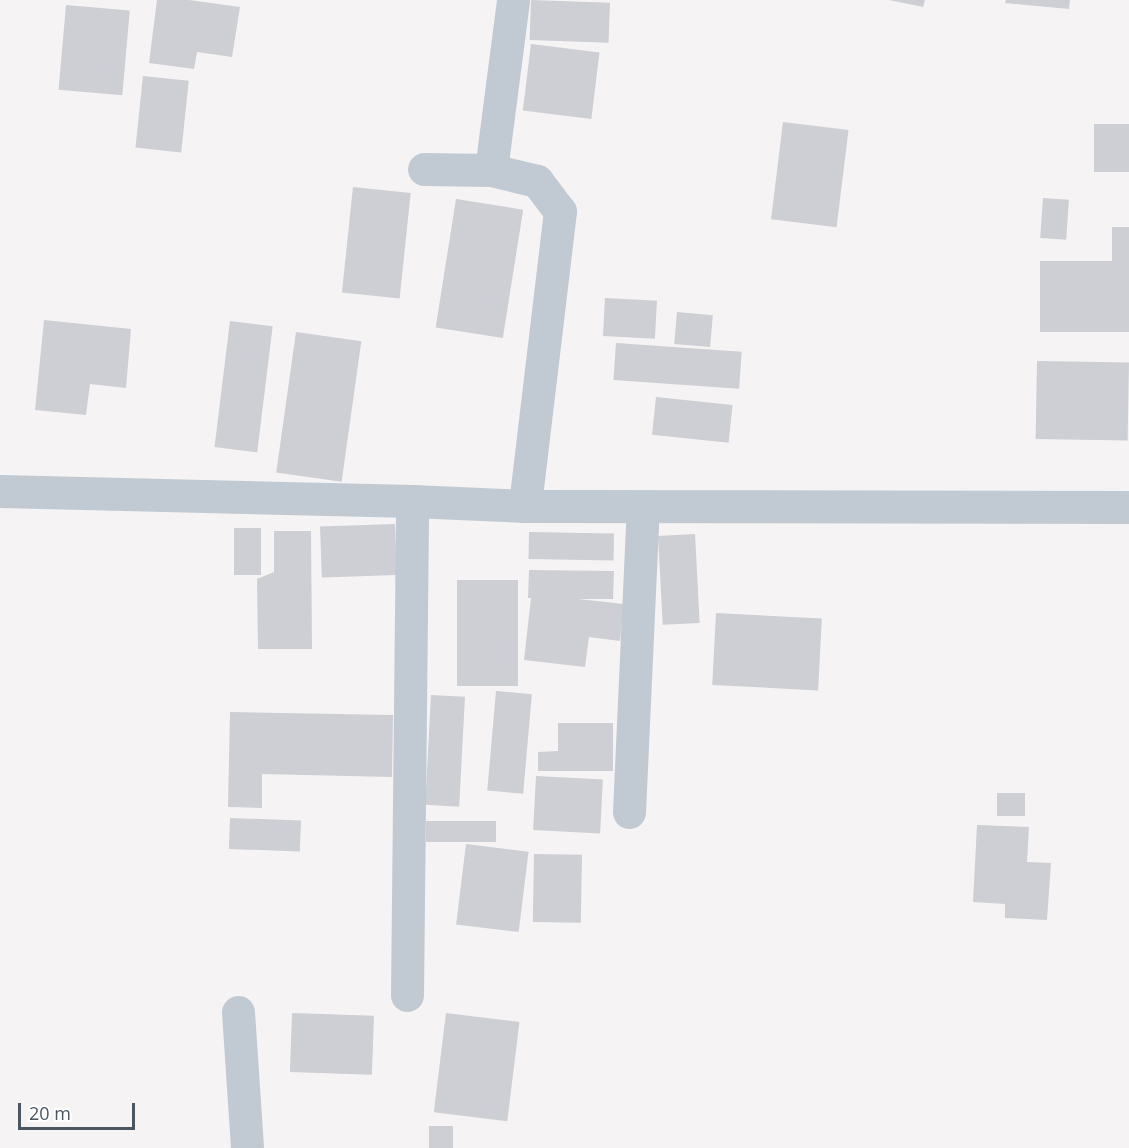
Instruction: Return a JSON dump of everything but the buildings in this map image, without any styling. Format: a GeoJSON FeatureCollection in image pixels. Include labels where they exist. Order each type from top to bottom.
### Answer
{"type":"FeatureCollection","features":[{"type":"Feature","properties":{"kind":"street"},"geometry":{"type":"LineString","coordinates":[[491,170],[513,0]]}},
{"type":"Feature","properties":{"kind":"street"},"geometry":{"type":"LineString","coordinates":[[424,169],[491,170],[537,181],[560,211],[525,506]]}},
{"type":"Feature","properties":{"kind":"street"},"geometry":{"type":"LineString","coordinates":[[0,491],[525,506],[1129,507]]}},
{"type":"Feature","properties":{"kind":"street"},"geometry":{"type":"LineString","coordinates":[[407,995],[412,501]]}},
{"type":"Feature","properties":{"kind":"street"},"geometry":{"type":"LineString","coordinates":[[629,812],[643,507]]}},
{"type":"Feature","properties":{"kind":"street"},"geometry":{"type":"LineString","coordinates":[[238,1012],[247,1148]]}}]}
